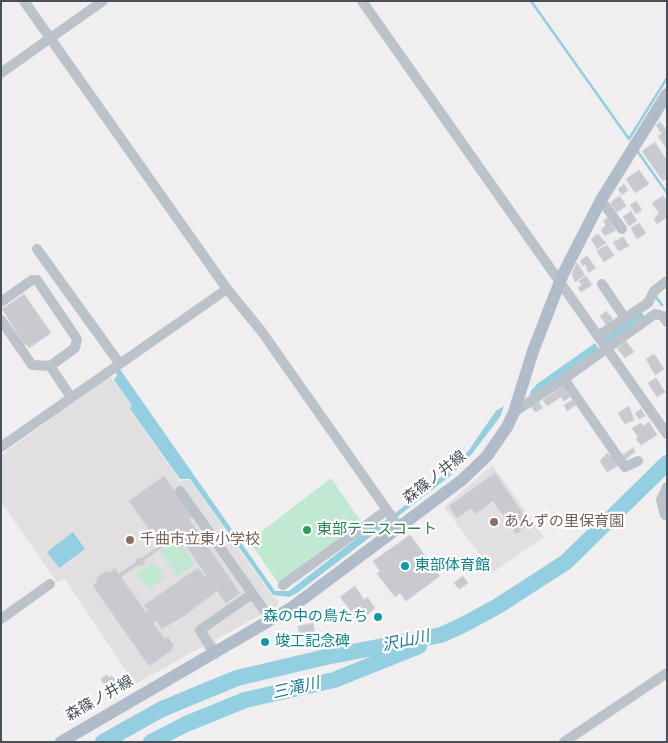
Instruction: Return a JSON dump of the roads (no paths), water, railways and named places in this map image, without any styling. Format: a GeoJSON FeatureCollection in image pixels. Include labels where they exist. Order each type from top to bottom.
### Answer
{"type":"FeatureCollection","features":[{"type":"Feature","properties":{"kind":"main road","name":"森篠ノ井線"},"geometry":{"type":"LineString","coordinates":[[61,742],[291,608],[399,527],[476,467],[487,456],[507,427],[514,412],[533,351],[560,282],[601,200],[667,94]]}},
{"type":"Feature","properties":{"kind":"street"},"geometry":{"type":"LineString","coordinates":[[24,1],[227,289],[262,332],[399,527]]}},
{"type":"Feature","properties":{"kind":"street"},"geometry":{"type":"LineString","coordinates":[[1,73],[103,1]]}},
{"type":"Feature","properties":{"kind":"street"},"geometry":{"type":"LineString","coordinates":[[362,1],[667,434]]}},
{"type":"Feature","properties":{"kind":"street"},"geometry":{"type":"LineString","coordinates":[[601,200],[622,229]]}},
{"type":"Feature","properties":{"kind":"street"},"geometry":{"type":"LineString","coordinates":[[37,249],[120,364]]}},
{"type":"Feature","properties":{"kind":"street"},"geometry":{"type":"LineString","coordinates":[[1,302],[32,280],[37,280],[77,339],[74,348],[50,366],[32,365],[1,320]]}},
{"type":"Feature","properties":{"kind":"street"},"geometry":{"type":"LineString","coordinates":[[598,337],[648,303],[654,291],[667,282]]}},
{"type":"Feature","properties":{"kind":"street"},"geometry":{"type":"LineString","coordinates":[[602,284],[625,318]]}},
{"type":"Feature","properties":{"kind":"street"},"geometry":{"type":"LineString","coordinates":[[1,446],[227,289]]}},
{"type":"Feature","properties":{"kind":"street"},"geometry":{"type":"LineString","coordinates":[[514,412],[655,314],[662,316],[667,322]]}},
{"type":"Feature","properties":{"kind":"street"},"geometry":{"type":"LineString","coordinates":[[50,366],[71,398]]}},
{"type":"Feature","properties":{"kind":"street"},"geometry":{"type":"LineString","coordinates":[[564,379],[625,468],[638,461]]}},
{"type":"Feature","properties":{"kind":"street"},"geometry":{"type":"LineString","coordinates":[[665,516],[662,500],[667,487]]}},
{"type":"Feature","properties":{"kind":"street"},"geometry":{"type":"LineString","coordinates":[[180,491],[271,620]]}},
{"type":"Feature","properties":{"kind":"street"},"geometry":{"type":"LineString","coordinates":[[284,585],[387,510]]}},
{"type":"Feature","properties":{"kind":"street"},"geometry":{"type":"LineString","coordinates":[[1,619],[50,584]]}},
{"type":"Feature","properties":{"kind":"street"},"geometry":{"type":"LineString","coordinates":[[215,654],[200,630],[252,594]]}},
{"type":"Feature","properties":{"kind":"street"},"geometry":{"type":"LineString","coordinates":[[564,742],[667,673]]}},
{"type":"Feature","properties":{"kind":"water"},"geometry":{"type":"Polygon","coordinates":[[[640,310],[645,317],[608,342],[603,336],[640,310]]]}},
{"type":"Feature","properties":{"kind":"water"},"geometry":{"type":"Polygon","coordinates":[[[595,343],[599,350],[528,400],[531,391],[537,384],[595,343]]]}},
{"type":"Feature","properties":{"kind":"water"},"geometry":{"type":"Polygon","coordinates":[[[119,368],[275,591],[289,591],[380,520],[382,522],[389,518],[391,521],[297,593],[289,597],[273,595],[190,479],[180,479],[130,409],[132,405],[114,380],[117,375],[115,371],[119,368]]]}},
{"type":"Feature","properties":{"kind":"water"},"geometry":{"type":"Polygon","coordinates":[[[504,406],[500,417],[471,455],[450,476],[397,517],[394,514],[457,464],[496,411],[504,406]]]}},
{"type":"Feature","properties":{"kind":"water"},"geometry":{"type":"Polygon","coordinates":[[[73,532],[85,549],[59,568],[47,552],[73,532]]]}},
{"type":"Feature","properties":{"kind":"waterway"},"geometry":{"type":"LineString","coordinates":[[531,1],[629,139],[667,78]]}},
{"type":"Feature","properties":{"kind":"waterway"},"geometry":{"type":"LineString","coordinates":[[638,152],[667,193]]}},
{"type":"Feature","properties":{"kind":"waterway"},"geometry":{"type":"LineString","coordinates":[[655,296],[662,305]]}},
{"type":"Feature","properties":{"kind":"waterway","name":"沢山川"},"geometry":{"type":"LineString","coordinates":[[103,742],[162,709],[237,678],[326,657],[441,635],[461,626],[498,606],[566,562],[667,463]]}},
{"type":"Feature","properties":{"kind":"waterway","name":"三滝川"},"geometry":{"type":"LineString","coordinates":[[151,742],[186,724],[245,700],[334,680],[419,646]]}},
{"type":"Feature","properties":{"kind":"place","name":"あんずの里保育園"},"geometry":{"type":"Point","coordinates":[494,522]}},
{"type":"Feature","properties":{"kind":"place","name":"東部テニスコート"},"geometry":{"type":"Point","coordinates":[307,530]}},
{"type":"Feature","properties":{"kind":"place","name":"千曲市立東小学校"},"geometry":{"type":"Point","coordinates":[130,540]}},
{"type":"Feature","properties":{"kind":"place","name":"東部体育館"},"geometry":{"type":"Point","coordinates":[405,566]}},
{"type":"Feature","properties":{"kind":"place","name":"森の中の鳥たち"},"geometry":{"type":"Point","coordinates":[378,617]}},
{"type":"Feature","properties":{"kind":"place","name":"竣工記念碑"},"geometry":{"type":"Point","coordinates":[265,642]}}]}
